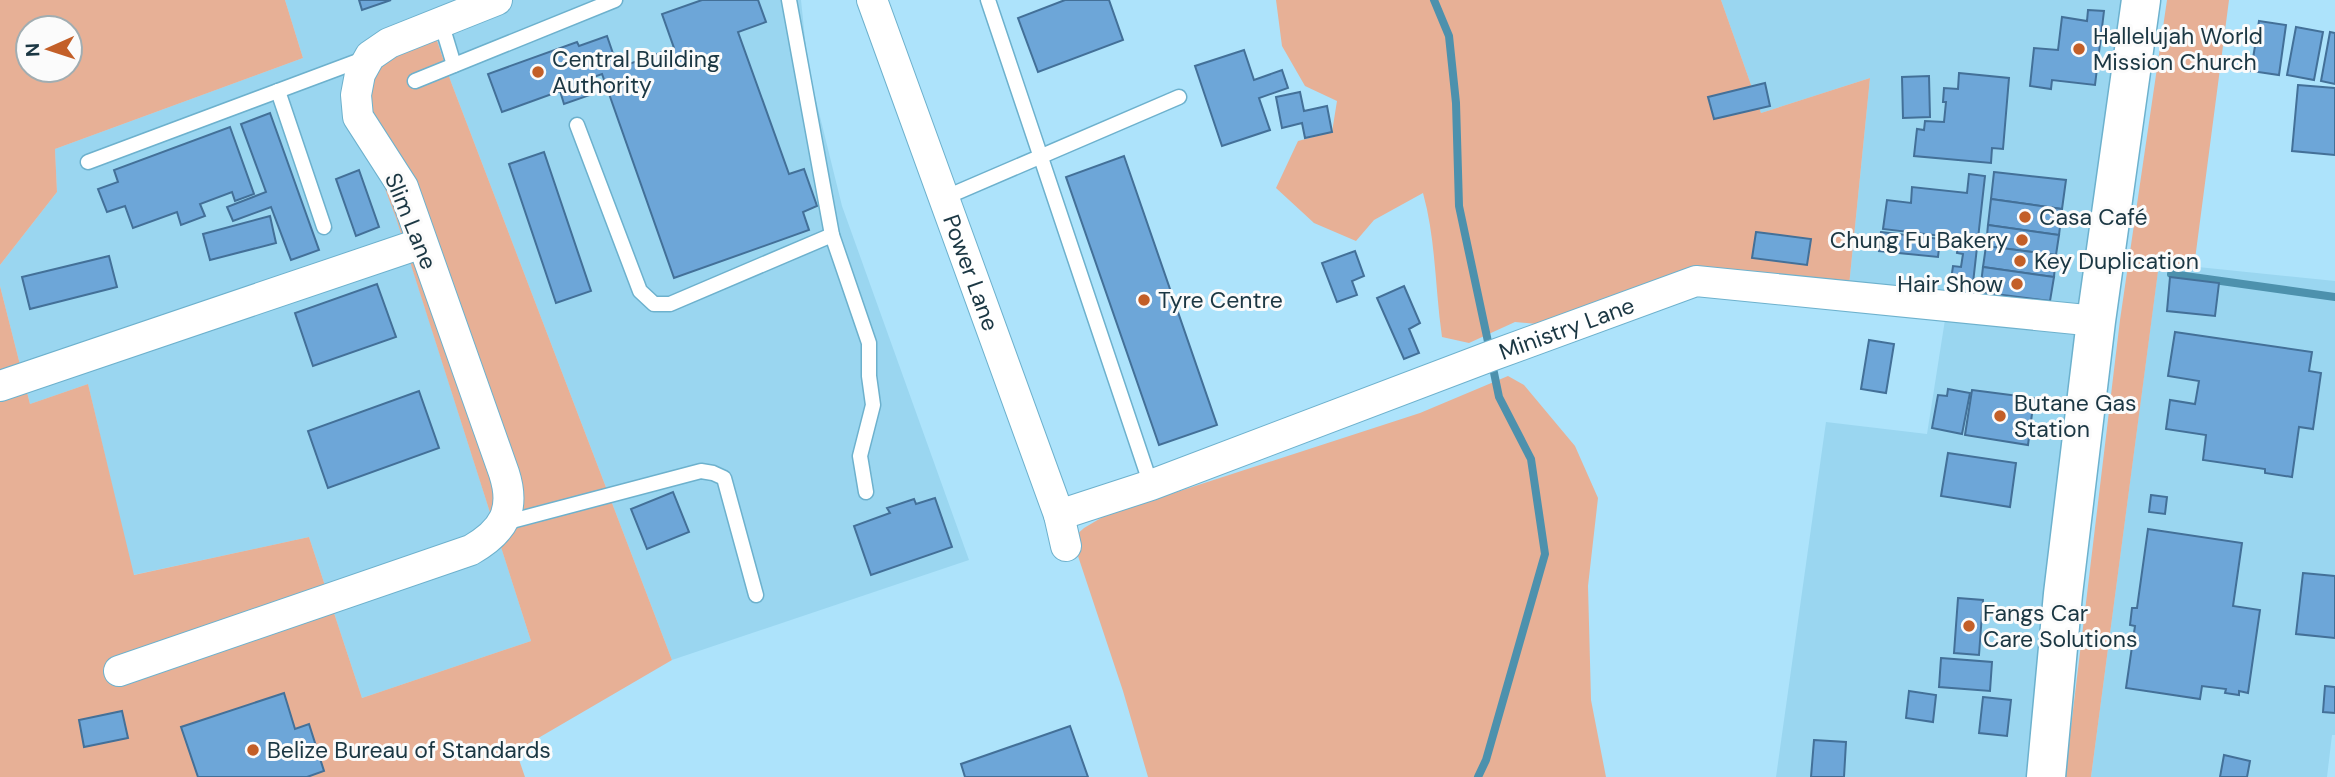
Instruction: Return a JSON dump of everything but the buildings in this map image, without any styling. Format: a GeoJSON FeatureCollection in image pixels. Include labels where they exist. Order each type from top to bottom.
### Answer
{"type":"FeatureCollection","features":[{"type":"Feature","properties":{"kind":"main road"},"geometry":{"type":"LineString","coordinates":[[2046,777],[2063,594],[2095,321],[2141,0]]}},
{"type":"Feature","properties":{"kind":"street"},"geometry":{"type":"LineString","coordinates":[[370,56],[389,43],[496,0]]}},
{"type":"Feature","properties":{"kind":"street","name":"Power Lane"},"geometry":{"type":"LineString","coordinates":[[872,0],[1059,515],[1066,546]]}},
{"type":"Feature","properties":{"kind":"street","name":"Slim Lane"},"geometry":{"type":"LineString","coordinates":[[370,56],[360,74],[356,95],[358,117],[403,187],[508,486],[508,508],[504,523]]}},
{"type":"Feature","properties":{"kind":"street"},"geometry":{"type":"LineString","coordinates":[[0,386],[422,243]]}},
{"type":"Feature","properties":{"kind":"street","name":"Ministry Lane"},"geometry":{"type":"LineString","coordinates":[[1059,515],[1151,485],[1696,281],[2095,321]]}},
{"type":"Feature","properties":{"kind":"street"},"geometry":{"type":"LineString","coordinates":[[119,671],[471,550],[486,541],[504,523]]}},
{"type":"Feature","properties":{"kind":"lane"},"geometry":{"type":"LineString","coordinates":[[415,81],[615,0]]}},
{"type":"Feature","properties":{"kind":"lane"},"geometry":{"type":"LineString","coordinates":[[789,0],[832,235],[869,343],[869,376],[873,405],[860,456],[866,492]]}},
{"type":"Feature","properties":{"kind":"lane"},"geometry":{"type":"LineString","coordinates":[[988,0],[1151,485]]}},
{"type":"Feature","properties":{"kind":"lane"},"geometry":{"type":"LineString","coordinates":[[441,22],[454,65]]}},
{"type":"Feature","properties":{"kind":"lane"},"geometry":{"type":"LineString","coordinates":[[88,162],[370,56]]}},
{"type":"Feature","properties":{"kind":"lane"},"geometry":{"type":"LineString","coordinates":[[278,91],[324,227]]}},
{"type":"Feature","properties":{"kind":"lane"},"geometry":{"type":"LineString","coordinates":[[944,198],[1179,97]]}},
{"type":"Feature","properties":{"kind":"lane"},"geometry":{"type":"LineString","coordinates":[[577,125],[640,291],[654,304],[670,304],[832,235]]}},
{"type":"Feature","properties":{"kind":"lane"},"geometry":{"type":"LineString","coordinates":[[504,523],[701,471],[713,473],[724,478],[755,595]]}},
{"type":"Feature","properties":{"kind":"shaded area"},"geometry":{"type":"Polygon","coordinates":[[[0,0],[285,0],[303,58],[55,149],[57,192],[0,265],[0,0]]]}},
{"type":"Feature","properties":{"kind":"shaded area"},"geometry":{"type":"Polygon","coordinates":[[[285,0],[801,0],[808,68],[842,206],[969,560],[672,660],[432,26],[358,117],[396,217],[531,641],[362,698],[309,537],[133,575],[88,384],[30,404],[0,286],[0,265],[57,192],[55,149],[303,58],[285,0]]]}},
{"type":"Feature","properties":{"kind":"shaded area"},"geometry":{"type":"Polygon","coordinates":[[[1276,0],[1721,0],[1761,113],[1870,78],[1848,296],[1696,281],[1569,327],[1515,322],[1469,343],[1442,337],[1433,247],[1423,193],[1374,220],[1356,241],[1314,223],[1276,188],[1298,141],[1332,132],[1337,101],[1305,86],[1282,46],[1276,0]]]}},
{"type":"Feature","properties":{"kind":"shaded area"},"geometry":{"type":"Polygon","coordinates":[[[1721,0],[2141,0],[2041,777],[1776,777],[1826,422],[1927,434],[1947,307],[1848,296],[1870,78],[1761,113],[1721,0]]]}},
{"type":"Feature","properties":{"kind":"shaded area"},"geometry":{"type":"Polygon","coordinates":[[[2167,0],[2229,0],[2194,267],[2159,264],[2091,777],[2065,777],[2120,320],[2167,0]]]}},
{"type":"Feature","properties":{"kind":"shaded area"},"geometry":{"type":"Polygon","coordinates":[[[432,26],[672,660],[516,751],[525,777],[0,777],[0,286],[30,404],[88,384],[134,575],[309,537],[362,698],[531,641],[396,218],[358,117],[360,74],[432,26]]]}},
{"type":"Feature","properties":{"kind":"shaded area"},"geometry":{"type":"Polygon","coordinates":[[[2159,263],[2335,281],[2335,735],[2332,735],[2327,777],[2091,777],[2159,263]]]}},
{"type":"Feature","properties":{"kind":"shaded area"},"geometry":{"type":"Polygon","coordinates":[[[1508,376],[1524,385],[1575,446],[1598,498],[1588,586],[1591,700],[1606,777],[1148,777],[1123,691],[1075,547],[1075,536],[1106,515],[1420,413],[1508,376]]]}},
{"type":"Feature","properties":{"kind":"waterway"},"geometry":{"type":"LineString","coordinates":[[1434,0],[1449,36],[1456,103],[1459,206],[1490,351]]}},
{"type":"Feature","properties":{"kind":"waterway"},"geometry":{"type":"LineString","coordinates":[[2171,274],[2335,297]]}},
{"type":"Feature","properties":{"kind":"waterway"},"geometry":{"type":"LineString","coordinates":[[1478,777],[1486,760],[1545,554],[1531,459],[1499,397],[1492,363]]}},
{"type":"Feature","properties":{"kind":"place","name":"Hallelujah World Mission Church"},"geometry":{"type":"Point","coordinates":[2079,49]}},
{"type":"Feature","properties":{"kind":"place","name":"Central Building Authority"},"geometry":{"type":"Point","coordinates":[538,72]}},
{"type":"Feature","properties":{"kind":"place","name":"Casa Café"},"geometry":{"type":"Point","coordinates":[2025,217]}},
{"type":"Feature","properties":{"kind":"place","name":"Chung Fu Bakery"},"geometry":{"type":"Point","coordinates":[2022,240]}},
{"type":"Feature","properties":{"kind":"place","name":"Key Duplication"},"geometry":{"type":"Point","coordinates":[2020,261]}},
{"type":"Feature","properties":{"kind":"place","name":"Hair Show"},"geometry":{"type":"Point","coordinates":[2017,284]}},
{"type":"Feature","properties":{"kind":"place","name":"Tyre Centre"},"geometry":{"type":"Point","coordinates":[1144,300]}},
{"type":"Feature","properties":{"kind":"place","name":"Butane Gas Station"},"geometry":{"type":"Point","coordinates":[2000,416]}},
{"type":"Feature","properties":{"kind":"place","name":"Fangs Car Care Solutions"},"geometry":{"type":"Point","coordinates":[1969,626]}},
{"type":"Feature","properties":{"kind":"place","name":"Belize Bureau of Standards"},"geometry":{"type":"Point","coordinates":[253,750]}}]}
